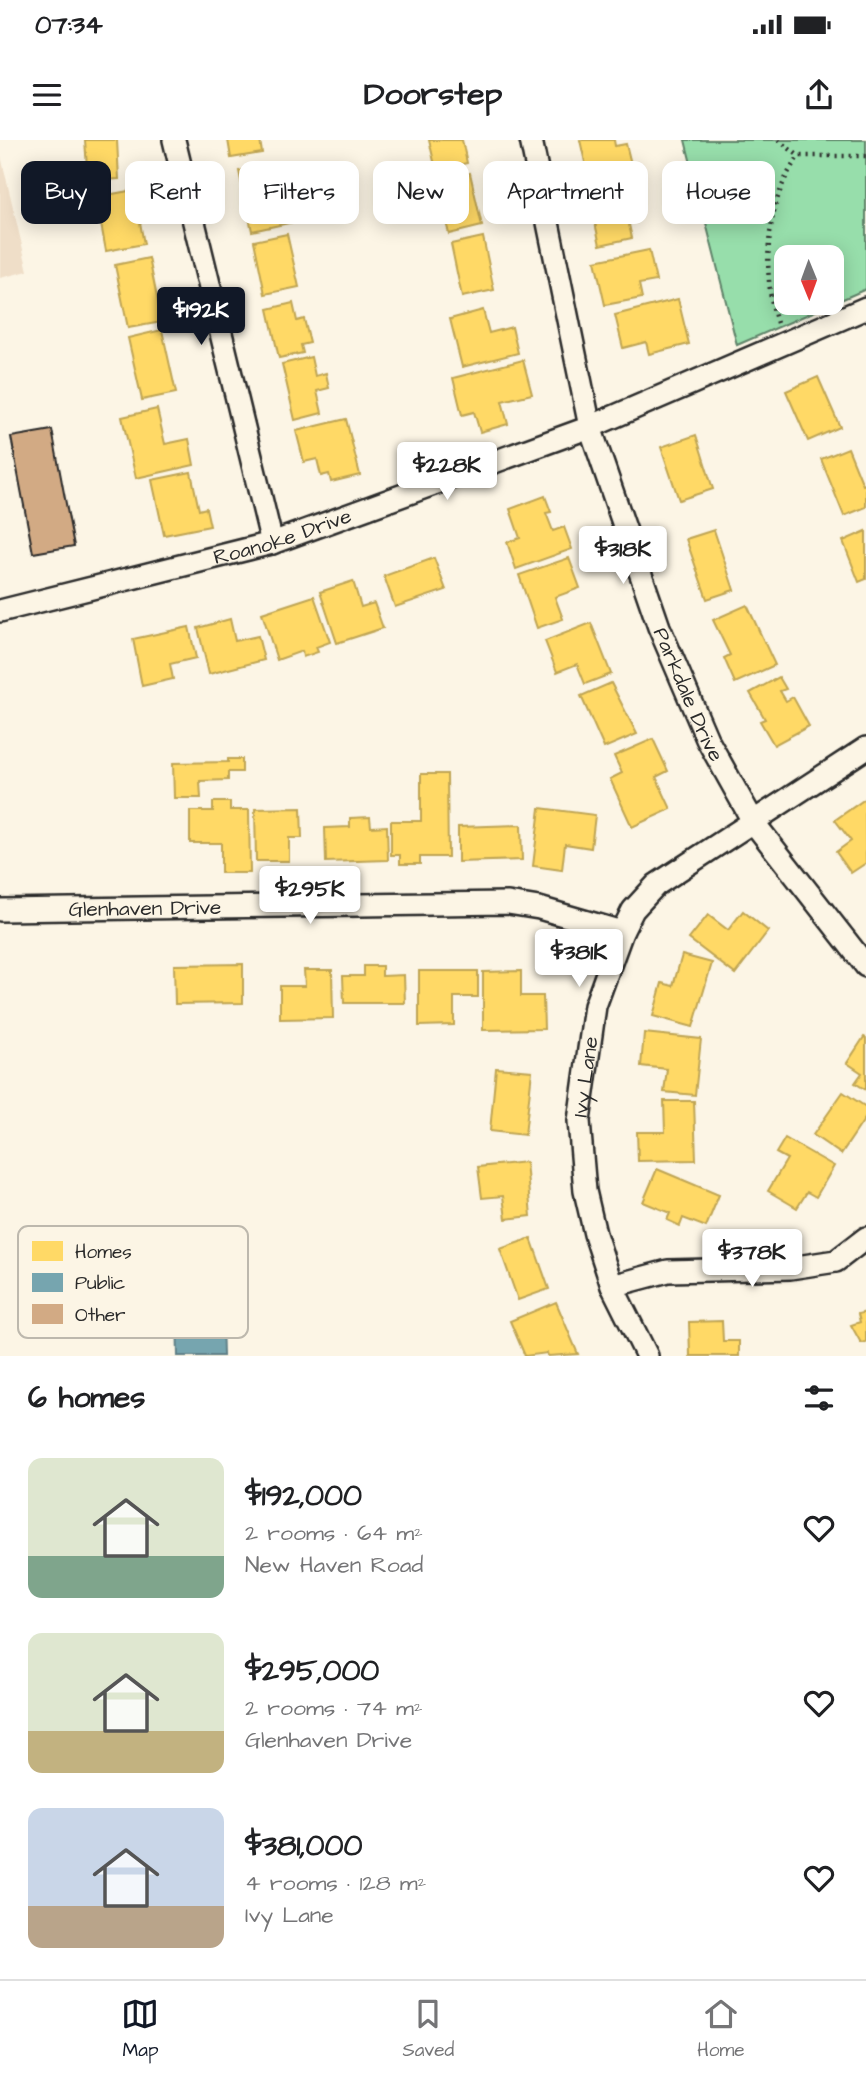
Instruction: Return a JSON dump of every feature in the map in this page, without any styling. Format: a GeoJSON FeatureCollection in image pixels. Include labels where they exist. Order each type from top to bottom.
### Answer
{"type":"FeatureCollection","features":[{"type":"Feature","properties":{"kind":"street"},"geometry":{"type":"LineString","coordinates":[[174,140],[272,543]]}},
{"type":"Feature","properties":{"kind":"street","name":"Parkdale Drive"},"geometry":{"type":"LineString","coordinates":[[531,140],[590,427],[659,627],[707,739],[754,822],[866,966]]}},
{"type":"Feature","properties":{"kind":"street","name":"Roanoke Drive"},"geometry":{"type":"LineString","coordinates":[[0,611],[272,543],[590,427],[864,312]]}},
{"type":"Feature","properties":{"kind":"street","name":"Ivy Lane"},"geometry":{"type":"LineString","coordinates":[[647,1356],[612,1286],[586,1191],[579,1121],[595,1006],[622,932],[633,910],[656,885],[866,748]]}},
{"type":"Feature","properties":{"kind":"street","name":"Glenhaven Drive"},"geometry":{"type":"LineString","coordinates":[[0,910],[508,903],[539,908],[622,932]]}},
{"type":"Feature","properties":{"kind":"street"},"geometry":{"type":"LineString","coordinates":[[612,1286],[668,1270],[790,1268],[836,1261],[866,1238]]}},
{"type":"Feature","properties":{"kind":"path"},"geometry":{"type":"LineString","coordinates":[[778,140],[800,156],[866,156]]}},
{"type":"Feature","properties":{"kind":"path"},"geometry":{"type":"LineString","coordinates":[[783,344],[770,302],[769,251],[779,197],[788,171],[800,156]]}},
{"type":"Feature","properties":{"kind":"shaded area"},"geometry":{"type":"Polygon","coordinates":[[[0,152],[28,271],[0,278],[0,152]]]}},
{"type":"Feature","properties":{"kind":"green space"},"geometry":{"type":"Polygon","coordinates":[[[685,140],[866,140],[866,289],[844,299],[844,245],[774,245],[774,315],[806,315],[737,345],[706,224],[775,224],[775,161],[690,161],[685,140]]]}},
{"type":"Feature","properties":{"kind":"building: Homes"},"geometry":{"type":"Polygon","coordinates":[[[85,140],[117,140],[119,179],[111,180],[111,161],[87,161],[85,140]]]}},
{"type":"Feature","properties":{"kind":"building: Homes"},"geometry":{"type":"Polygon","coordinates":[[[228,140],[260,140],[262,153],[231,158],[228,140]]]}},
{"type":"Feature","properties":{"kind":"building: Homes"},"geometry":{"type":"Polygon","coordinates":[[[429,140],[462,140],[467,161],[434,161],[429,140]]]}},
{"type":"Feature","properties":{"kind":"building: Homes"},"geometry":{"type":"Polygon","coordinates":[[[580,140],[614,140],[615,146],[626,144],[630,161],[585,161],[580,140]]]}},
{"type":"Feature","properties":{"kind":"building: Homes"},"geometry":{"type":"Polygon","coordinates":[[[469,173],[482,226],[449,234],[447,224],[469,224],[469,173]]]}},
{"type":"Feature","properties":{"kind":"building: Homes"},"geometry":{"type":"Polygon","coordinates":[[[125,192],[125,224],[140,224],[144,244],[106,251],[101,224],[111,224],[111,194],[125,192]]]}},
{"type":"Feature","properties":{"kind":"building: Homes"},"geometry":{"type":"Polygon","coordinates":[[[250,224],[284,224],[252,231],[250,224]]]}},
{"type":"Feature","properties":{"kind":"building: Homes"},"geometry":{"type":"Polygon","coordinates":[[[595,224],[629,224],[632,238],[600,245],[595,224]]]}},
{"type":"Feature","properties":{"kind":"building: Homes"},"geometry":{"type":"Polygon","coordinates":[[[287,234],[299,287],[265,294],[254,241],[287,234]]]}},
{"type":"Feature","properties":{"kind":"building: Homes"},"geometry":{"type":"Polygon","coordinates":[[[483,237],[494,290],[462,297],[451,244],[483,237]]]}},
{"type":"Feature","properties":{"kind":"building: Homes"},"geometry":{"type":"Polygon","coordinates":[[[649,250],[656,281],[639,284],[642,298],[605,305],[595,261],[649,250]]]}},
{"type":"Feature","properties":{"kind":"building: Homes"},"geometry":{"type":"Polygon","coordinates":[[[149,258],[162,322],[128,328],[115,265],[149,258]]]}},
{"type":"Feature","properties":{"kind":"building: Homes"},"geometry":{"type":"Polygon","coordinates":[[[678,299],[689,344],[649,354],[646,342],[623,348],[615,315],[678,299]]]}},
{"type":"Feature","properties":{"kind":"building: Homes"},"geometry":{"type":"Polygon","coordinates":[[[293,303],[297,321],[304,319],[310,343],[301,345],[303,353],[279,358],[268,309],[293,303]]]}},
{"type":"Feature","properties":{"kind":"building: Homes"},"geometry":{"type":"Polygon","coordinates":[[[483,310],[489,333],[512,327],[518,353],[462,367],[450,319],[483,310]]]}},
{"type":"Feature","properties":{"kind":"building: Homes"},"geometry":{"type":"Polygon","coordinates":[[[162,330],[176,393],[142,400],[128,338],[162,330]]]}},
{"type":"Feature","properties":{"kind":"building: Homes"},"geometry":{"type":"Polygon","coordinates":[[[311,357],[315,376],[326,373],[329,388],[317,391],[322,413],[295,420],[282,364],[311,357]]]}},
{"type":"Feature","properties":{"kind":"building: Homes"},"geometry":{"type":"Polygon","coordinates":[[[523,360],[532,394],[502,401],[508,424],[480,432],[474,412],[462,415],[453,378],[523,360]]]}},
{"type":"Feature","properties":{"kind":"building: Homes"},"geometry":{"type":"Polygon","coordinates":[[[818,377],[840,427],[808,441],[786,391],[818,377]]]}},
{"type":"Feature","properties":{"kind":"building: Homes"},"geometry":{"type":"Polygon","coordinates":[[[157,409],[165,444],[189,439],[194,465],[136,478],[122,417],[157,409]]]}},
{"type":"Feature","properties":{"kind":"building: Homes"},"geometry":{"type":"Polygon","coordinates":[[[346,419],[360,475],[331,482],[329,474],[321,476],[317,459],[304,462],[296,431],[346,419]]]}},
{"type":"Feature","properties":{"kind":"building: Homes"},"geometry":{"type":"Polygon","coordinates":[[[696,435],[713,489],[679,500],[661,447],[696,435]]]}},
{"type":"Feature","properties":{"kind":"building: Homes"},"geometry":{"type":"Polygon","coordinates":[[[848,448],[863,485],[866,484],[866,507],[844,516],[821,459],[848,448]]]}},
{"type":"Feature","properties":{"kind":"building: Homes"},"geometry":{"type":"Polygon","coordinates":[[[191,472],[199,510],[206,508],[210,526],[164,535],[152,480],[191,472]]]}},
{"type":"Feature","properties":{"kind":"building: Homes"},"geometry":{"type":"Polygon","coordinates":[[[545,496],[551,512],[546,513],[553,531],[564,527],[572,549],[516,569],[507,542],[520,538],[510,509],[545,496]]]}},
{"type":"Feature","properties":{"kind":"building: Homes"},"geometry":{"type":"Polygon","coordinates":[[[714,530],[734,590],[707,599],[686,539],[714,530]]]}},
{"type":"Feature","properties":{"kind":"building: Homes"},"geometry":{"type":"Polygon","coordinates":[[[866,531],[866,579],[859,582],[843,541],[866,531]]]}},
{"type":"Feature","properties":{"kind":"building: Homes"},"geometry":{"type":"Polygon","coordinates":[[[434,558],[446,590],[395,607],[384,576],[434,558]]]}},
{"type":"Feature","properties":{"kind":"building: Homes"},"geometry":{"type":"Polygon","coordinates":[[[569,558],[580,588],[555,597],[563,619],[537,628],[519,575],[569,558]]]}},
{"type":"Feature","properties":{"kind":"building: Homes"},"geometry":{"type":"Polygon","coordinates":[[[353,581],[361,607],[374,603],[383,628],[337,643],[320,592],[353,581]]]}},
{"type":"Feature","properties":{"kind":"building: Homes"},"geometry":{"type":"Polygon","coordinates":[[[314,596],[330,642],[316,647],[318,652],[303,657],[302,651],[277,660],[262,613],[314,596]]]}},
{"type":"Feature","properties":{"kind":"building: Homes"},"geometry":{"type":"Polygon","coordinates":[[[747,605],[775,665],[735,683],[724,658],[730,655],[713,620],[747,605]]]}},
{"type":"Feature","properties":{"kind":"building: Homes"},"geometry":{"type":"Polygon","coordinates":[[[230,619],[235,641],[258,636],[264,660],[209,674],[198,628],[230,619]]]}},
{"type":"Feature","properties":{"kind":"building: Homes"},"geometry":{"type":"Polygon","coordinates":[[[591,623],[611,674],[585,684],[577,664],[557,672],[545,641],[591,623]]]}},
{"type":"Feature","properties":{"kind":"building: Homes"},"geometry":{"type":"Polygon","coordinates":[[[189,627],[196,658],[170,664],[173,679],[142,686],[133,639],[189,627]]]}},
{"type":"Feature","properties":{"kind":"building: Homes"},"geometry":{"type":"Polygon","coordinates":[[[779,677],[786,689],[780,691],[786,701],[793,697],[809,726],[774,745],[760,721],[765,719],[750,693],[779,677]]]}},
{"type":"Feature","properties":{"kind":"building: Homes"},"geometry":{"type":"Polygon","coordinates":[[[611,683],[637,734],[604,748],[581,696],[611,683]]]}},
{"type":"Feature","properties":{"kind":"building: Homes"},"geometry":{"type":"Polygon","coordinates":[[[653,739],[668,771],[656,777],[671,809],[632,827],[610,779],[622,773],[614,756],[653,739]]]}},
{"type":"Feature","properties":{"kind":"building: Homes"},"geometry":{"type":"Polygon","coordinates":[[[228,759],[242,759],[242,772],[228,772],[228,780],[200,781],[201,798],[174,798],[173,763],[228,762],[228,759]]]}},
{"type":"Feature","properties":{"kind":"building: Homes"},"geometry":{"type":"Polygon","coordinates":[[[421,774],[447,774],[448,857],[420,857],[420,864],[400,864],[400,855],[391,855],[391,821],[421,821],[421,774]]]}},
{"type":"Feature","properties":{"kind":"building: Homes"},"geometry":{"type":"Polygon","coordinates":[[[865,799],[866,863],[851,873],[836,852],[851,841],[835,820],[865,799]]]}},
{"type":"Feature","properties":{"kind":"building: Homes"},"geometry":{"type":"Polygon","coordinates":[[[213,802],[230,802],[230,810],[249,810],[250,873],[221,873],[221,843],[190,843],[190,811],[213,811],[213,802]]]}},
{"type":"Feature","properties":{"kind":"building: Homes"},"geometry":{"type":"Polygon","coordinates":[[[301,808],[302,838],[289,838],[289,861],[256,861],[255,809],[301,808]]]}},
{"type":"Feature","properties":{"kind":"building: Homes"},"geometry":{"type":"Polygon","coordinates":[[[540,808],[595,815],[591,848],[565,844],[562,870],[533,866],[540,808]]]}},
{"type":"Feature","properties":{"kind":"building: Homes"},"geometry":{"type":"Polygon","coordinates":[[[370,817],[371,827],[387,826],[388,860],[326,862],[325,828],[350,827],[350,818],[370,817]]]}},
{"type":"Feature","properties":{"kind":"building: Homes"},"geometry":{"type":"Polygon","coordinates":[[[521,825],[522,860],[458,862],[458,827],[521,825]]]}},
{"type":"Feature","properties":{"kind":"building: Homes"},"geometry":{"type":"Polygon","coordinates":[[[743,911],[768,931],[735,974],[689,939],[708,915],[728,930],[743,911]]]}},
{"type":"Feature","properties":{"kind":"building: Homes"},"geometry":{"type":"Polygon","coordinates":[[[682,955],[712,963],[693,1027],[653,1016],[662,983],[673,986],[682,955]]]}},
{"type":"Feature","properties":{"kind":"building: Homes"},"geometry":{"type":"Polygon","coordinates":[[[243,964],[243,1003],[175,1004],[174,965],[243,964]]]}},
{"type":"Feature","properties":{"kind":"building: Homes"},"geometry":{"type":"Polygon","coordinates":[[[364,966],[382,966],[382,976],[404,975],[405,1003],[344,1003],[343,976],[364,976],[364,966]]]}},
{"type":"Feature","properties":{"kind":"building: Homes"},"geometry":{"type":"Polygon","coordinates":[[[304,970],[332,970],[333,1018],[280,1019],[280,986],[305,986],[304,970]]]}},
{"type":"Feature","properties":{"kind":"building: Homes"},"geometry":{"type":"Polygon","coordinates":[[[419,971],[478,971],[478,997],[454,997],[454,1025],[419,1026],[419,971]]]}},
{"type":"Feature","properties":{"kind":"building: Homes"},"geometry":{"type":"Polygon","coordinates":[[[521,971],[521,996],[543,996],[544,1029],[483,1030],[483,972],[521,971]]]}},
{"type":"Feature","properties":{"kind":"building: Homes"},"geometry":{"type":"Polygon","coordinates":[[[644,1033],[701,1039],[695,1095],[664,1092],[667,1069],[641,1066],[644,1033]]]}},
{"type":"Feature","properties":{"kind":"building: Homes"},"geometry":{"type":"Polygon","coordinates":[[[864,1037],[866,1090],[855,1083],[862,1073],[847,1063],[864,1037]]]}},
{"type":"Feature","properties":{"kind":"building: Homes"},"geometry":{"type":"Polygon","coordinates":[[[496,1068],[532,1071],[525,1135],[490,1131],[496,1068]]]}},
{"type":"Feature","properties":{"kind":"building: Homes"},"geometry":{"type":"Polygon","coordinates":[[[843,1092],[866,1107],[866,1117],[841,1154],[813,1135],[843,1092]]]}},
{"type":"Feature","properties":{"kind":"building: Homes"},"geometry":{"type":"Polygon","coordinates":[[[664,1101],[694,1101],[696,1160],[638,1161],[637,1132],[665,1132],[664,1101]]]}},
{"type":"Feature","properties":{"kind":"building: Homes"},"geometry":{"type":"Polygon","coordinates":[[[785,1138],[834,1166],[816,1197],[807,1192],[797,1208],[768,1191],[787,1159],[776,1153],[785,1138]]]}},
{"type":"Feature","properties":{"kind":"building: Homes"},"geometry":{"type":"Polygon","coordinates":[[[526,1162],[531,1216],[506,1219],[503,1196],[482,1198],[478,1167],[526,1162]]]}},
{"type":"Feature","properties":{"kind":"building: Homes"},"geometry":{"type":"Polygon","coordinates":[[[657,1169],[719,1195],[706,1227],[683,1218],[680,1226],[667,1220],[670,1213],[643,1202],[657,1169]]]}},
{"type":"Feature","properties":{"kind":"building: Homes"},"geometry":{"type":"Polygon","coordinates":[[[531,1238],[549,1289],[518,1300],[500,1249],[531,1238]]]}},
{"type":"Feature","properties":{"kind":"building: Homes"},"geometry":{"type":"Polygon","coordinates":[[[556,1302],[578,1354],[548,1356],[547,1353],[525,1356],[510,1321],[556,1302]]]}},
{"type":"Feature","properties":{"kind":"building: Homes"},"geometry":{"type":"Polygon","coordinates":[[[866,1312],[866,1342],[861,1343],[851,1325],[860,1322],[858,1314],[866,1312]]]}},
{"type":"Feature","properties":{"kind":"building: Homes"},"geometry":{"type":"Polygon","coordinates":[[[722,1321],[723,1341],[739,1341],[739,1356],[690,1356],[689,1322],[722,1321]]]}},
{"type":"Feature","properties":{"kind":"building: Public"},"geometry":{"type":"Polygon","coordinates":[[[178,1338],[223,1338],[223,1356],[178,1356],[178,1338]]]}},
{"type":"Feature","properties":{"kind":"building: Other"},"geometry":{"type":"Polygon","coordinates":[[[52,430],[74,546],[33,553],[11,437],[52,430]]]}}]}
